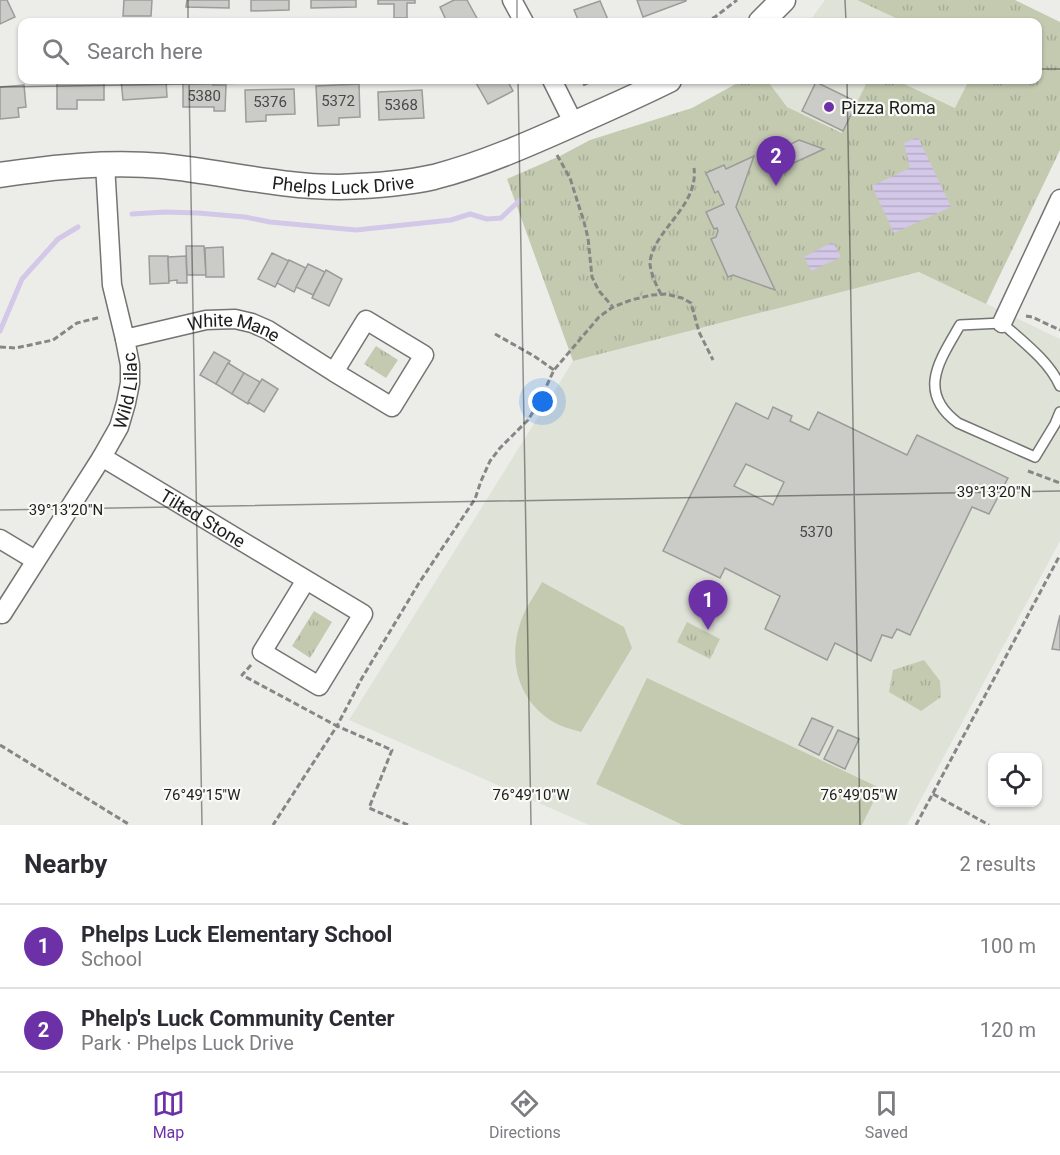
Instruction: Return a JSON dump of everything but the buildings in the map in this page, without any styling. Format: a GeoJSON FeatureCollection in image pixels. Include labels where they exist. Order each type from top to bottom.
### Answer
{"type":"FeatureCollection","features":[{"type":"Feature","properties":{"kind":"street"},"geometry":{"type":"LineString","coordinates":[[513,0],[522,18]]}},
{"type":"Feature","properties":{"kind":"street"},"geometry":{"type":"LineString","coordinates":[[765,18],[783,0]]}},
{"type":"Feature","properties":{"kind":"street"},"geometry":{"type":"LineString","coordinates":[[554,84],[574,124]]}},
{"type":"Feature","properties":{"kind":"street","name":"Phelps Luck Drive"},"geometry":{"type":"LineString","coordinates":[[0,175],[58,167],[105,164],[161,166],[260,181],[339,187],[431,178],[508,153],[660,84]]}},
{"type":"Feature","properties":{"kind":"street","name":"Wild Lilac"},"geometry":{"type":"LineString","coordinates":[[0,613],[2,614],[102,457],[118,427],[126,403],[130,383],[130,365],[112,285],[105,164]]}},
{"type":"Feature","properties":{"kind":"street"},"geometry":{"type":"LineString","coordinates":[[1002,323],[1060,199]]}},
{"type":"Feature","properties":{"kind":"street","name":"White Mane"},"geometry":{"type":"LineString","coordinates":[[125,339],[206,320],[235,319],[252,323],[268,330],[334,372],[392,407],[424,355],[366,320],[334,372]]}},
{"type":"Feature","properties":{"kind":"street","name":"Tilted Stone"},"geometry":{"type":"LineString","coordinates":[[102,457],[363,614],[319,686],[262,652]]}},
{"type":"Feature","properties":{"kind":"street"},"geometry":{"type":"LineString","coordinates":[[0,538],[35,560]]}},
{"type":"Feature","properties":{"kind":"street"},"geometry":{"type":"LineString","coordinates":[[262,652],[306,580]]}},
{"type":"Feature","properties":{"kind":"lane"},"geometry":{"type":"LineString","coordinates":[[1060,386],[1048,366],[1002,323],[960,325],[940,361],[935,377],[938,403],[948,416],[958,423],[1035,457],[1060,412]]}},
{"type":"Feature","properties":{"kind":"path"},"geometry":{"type":"LineString","coordinates":[[713,18],[737,0]]}},
{"type":"Feature","properties":{"kind":"path"},"geometry":{"type":"LineString","coordinates":[[556,153],[570,178],[584,222],[592,277],[599,291],[613,307]]}},
{"type":"Feature","properties":{"kind":"path"},"geometry":{"type":"LineString","coordinates":[[661,294],[650,264],[652,253],[661,234],[689,199],[694,168]]}},
{"type":"Feature","properties":{"kind":"path"},"geometry":{"type":"LineString","coordinates":[[273,825],[337,726],[362,678],[419,583],[475,499],[490,462],[500,448],[528,420],[554,370],[599,317],[613,307],[631,300],[661,294],[682,298],[691,303],[699,332],[712,360]]}},
{"type":"Feature","properties":{"kind":"path"},"geometry":{"type":"LineString","coordinates":[[0,347],[16,348],[53,340],[77,323],[118,313]]}},
{"type":"Feature","properties":{"kind":"path"},"geometry":{"type":"LineString","coordinates":[[1002,323],[1024,315],[1060,330]]}},
{"type":"Feature","properties":{"kind":"path"},"geometry":{"type":"LineString","coordinates":[[495,334],[554,370]]}},
{"type":"Feature","properties":{"kind":"path"},"geometry":{"type":"LineString","coordinates":[[1028,471],[1060,483]]}},
{"type":"Feature","properties":{"kind":"path"},"geometry":{"type":"LineString","coordinates":[[916,825],[1060,555]]}},
{"type":"Feature","properties":{"kind":"path"},"geometry":{"type":"LineString","coordinates":[[262,652],[242,675],[337,726],[392,750],[369,808],[408,825]]}},
{"type":"Feature","properties":{"kind":"path"},"geometry":{"type":"LineString","coordinates":[[0,745],[130,825]]}},
{"type":"Feature","properties":{"kind":"path"},"geometry":{"type":"LineString","coordinates":[[933,793],[989,825]]}},
{"type":"Feature","properties":{"kind":"shaded area"},"geometry":{"type":"Polygon","coordinates":[[[825,0],[857,0],[895,18],[812,18],[825,0]]]}},
{"type":"Feature","properties":{"kind":"shaded area"},"geometry":{"type":"Polygon","coordinates":[[[770,84],[866,84],[843,133],[787,107],[770,84]]]}},
{"type":"Feature","properties":{"kind":"shaded area"},"geometry":{"type":"Polygon","coordinates":[[[905,84],[967,84],[956,108],[905,84]]]}},
{"type":"Feature","properties":{"kind":"shaded area"},"geometry":{"type":"Polygon","coordinates":[[[918,137],[951,207],[894,233],[872,186],[910,168],[904,143],[918,137]]]}},
{"type":"Feature","properties":{"kind":"shaded area"},"geometry":{"type":"Polygon","coordinates":[[[833,242],[841,257],[811,271],[804,257],[833,242]]]}},
{"type":"Feature","properties":{"kind":"shaded area"},"geometry":{"type":"Polygon","coordinates":[[[920,272],[1060,339],[1060,541],[907,825],[589,825],[349,720],[573,361],[920,272]]]}},
{"type":"Feature","properties":{"kind":"green space"},"geometry":{"type":"Polygon","coordinates":[[[857,0],[1015,0],[1060,22],[1060,150],[986,304],[919,272],[573,361],[507,179],[590,140],[692,108],[736,84],[770,84],[787,107],[842,133],[866,84],[904,84],[955,108],[967,84],[1042,84],[1042,18],[895,18],[857,0]]]}},
{"type":"Feature","properties":{"kind":"green space"},"geometry":{"type":"Polygon","coordinates":[[[609,239],[623,289],[651,282],[573,361],[609,239]]]}},
{"type":"Feature","properties":{"kind":"green space"},"geometry":{"type":"Polygon","coordinates":[[[376,346],[398,360],[386,378],[364,364],[376,346]]]}},
{"type":"Feature","properties":{"kind":"green space"},"geometry":{"type":"Polygon","coordinates":[[[542,582],[624,627],[632,648],[581,732],[550,720],[538,710],[521,685],[517,671],[515,656],[519,626],[542,582]]]}},
{"type":"Feature","properties":{"kind":"green space"},"geometry":{"type":"Polygon","coordinates":[[[314,611],[332,622],[310,658],[292,646],[314,611]]]}},
{"type":"Feature","properties":{"kind":"green space"},"geometry":{"type":"Polygon","coordinates":[[[687,622],[720,639],[710,659],[677,642],[687,622]]]}},
{"type":"Feature","properties":{"kind":"green space"},"geometry":{"type":"Polygon","coordinates":[[[924,660],[940,681],[941,697],[921,711],[889,692],[893,670],[924,660]]]}},
{"type":"Feature","properties":{"kind":"green space"},"geometry":{"type":"Polygon","coordinates":[[[647,678],[880,788],[862,825],[683,825],[596,784],[647,678]]]}},
{"type":"Feature","properties":{"kind":"waterway"},"geometry":{"type":"LineString","coordinates":[[132,214],[198,213],[356,230],[451,220],[470,214],[487,219],[501,218],[520,200]]}},
{"type":"Feature","properties":{"kind":"waterway"},"geometry":{"type":"LineString","coordinates":[[0,331],[22,279],[58,239],[78,227]]}},
{"type":"Feature","properties":{"kind":"place","name":"Pizza Roma"},"geometry":{"type":"Point","coordinates":[829,107]}},
{"type":"Feature","properties":{"kind":"place","name":"Phelp's Luck Community Center"},"geometry":{"type":"Point","coordinates":[776,186]}},
{"type":"Feature","properties":{"kind":"place","name":"Phelps Luck Elementary School"},"geometry":{"type":"Point","coordinates":[708,630]}}]}
